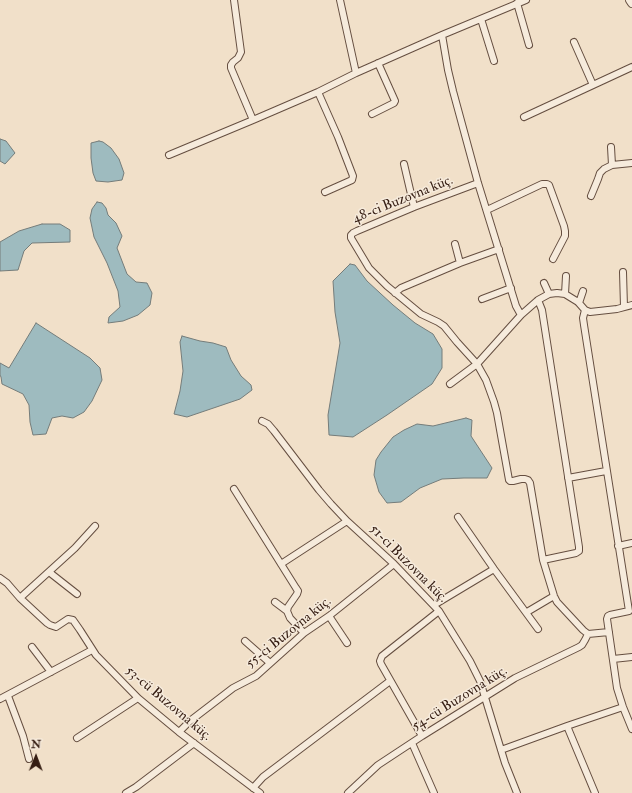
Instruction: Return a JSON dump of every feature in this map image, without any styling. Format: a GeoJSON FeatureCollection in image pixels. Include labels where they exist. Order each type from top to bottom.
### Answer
{"type":"FeatureCollection","features":[{"type":"Feature","properties":{"kind":"street"},"geometry":{"type":"LineString","coordinates":[[234,0],[241,52],[238,58],[231,65],[231,68],[253,120]]}},
{"type":"Feature","properties":{"kind":"street"},"geometry":{"type":"LineString","coordinates":[[340,0],[356,73]]}},
{"type":"Feature","properties":{"kind":"street"},"geometry":{"type":"LineString","coordinates":[[170,155],[318,92],[356,73],[442,35],[526,0]]}},
{"type":"Feature","properties":{"kind":"street"},"geometry":{"type":"LineString","coordinates":[[517,4],[530,46]]}},
{"type":"Feature","properties":{"kind":"street"},"geometry":{"type":"LineString","coordinates":[[481,19],[494,62]]}},
{"type":"Feature","properties":{"kind":"street"},"geometry":{"type":"LineString","coordinates":[[442,35],[452,86],[478,183],[516,306],[521,315]]}},
{"type":"Feature","properties":{"kind":"street"},"geometry":{"type":"LineString","coordinates":[[574,42],[593,85]]}},
{"type":"Feature","properties":{"kind":"street"},"geometry":{"type":"LineString","coordinates":[[372,114],[394,102],[378,63]]}},
{"type":"Feature","properties":{"kind":"street"},"geometry":{"type":"LineString","coordinates":[[524,117],[632,67]]}},
{"type":"Feature","properties":{"kind":"street"},"geometry":{"type":"LineString","coordinates":[[318,92],[338,136],[353,176],[352,180],[325,192]]}},
{"type":"Feature","properties":{"kind":"street"},"geometry":{"type":"LineString","coordinates":[[611,147],[612,165]]}},
{"type":"Feature","properties":{"kind":"street"},"geometry":{"type":"LineString","coordinates":[[404,164],[414,207]]}},
{"type":"Feature","properties":{"kind":"street"},"geometry":{"type":"LineString","coordinates":[[591,196],[600,173],[608,166],[632,164]]}},
{"type":"Feature","properties":{"kind":"street","name":"48-ci Buzovna küç."},"geometry":{"type":"LineString","coordinates":[[478,183],[414,207],[357,231],[351,235],[352,241],[369,268],[387,286],[421,314],[444,326],[477,364],[486,380],[497,413],[508,480],[513,481],[525,479],[530,483],[543,560],[554,596],[557,602],[588,634]]}},
{"type":"Feature","properties":{"kind":"street"},"geometry":{"type":"LineString","coordinates":[[487,210],[542,184],[549,185],[565,231],[565,236],[554,258]]}},
{"type":"Feature","properties":{"kind":"street"},"geometry":{"type":"LineString","coordinates":[[455,244],[460,263]]}},
{"type":"Feature","properties":{"kind":"street"},"geometry":{"type":"LineString","coordinates":[[395,293],[401,288],[460,263],[499,249]]}},
{"type":"Feature","properties":{"kind":"street"},"geometry":{"type":"LineString","coordinates":[[623,272],[624,307]]}},
{"type":"Feature","properties":{"kind":"street"},"geometry":{"type":"LineString","coordinates":[[565,294],[566,276]]}},
{"type":"Feature","properties":{"kind":"street"},"geometry":{"type":"LineString","coordinates":[[544,283],[548,294]]}},
{"type":"Feature","properties":{"kind":"street"},"geometry":{"type":"LineString","coordinates":[[482,299],[511,288]]}},
{"type":"Feature","properties":{"kind":"street"},"geometry":{"type":"LineString","coordinates":[[580,303],[583,291]]}},
{"type":"Feature","properties":{"kind":"street"},"geometry":{"type":"LineString","coordinates":[[450,384],[477,364],[521,315],[538,300],[548,294],[557,292],[565,294],[580,303],[585,310],[594,312],[632,305]]}},
{"type":"Feature","properties":{"kind":"street"},"geometry":{"type":"LineString","coordinates":[[538,300],[542,310],[579,551],[576,553],[543,560]]}},
{"type":"Feature","properties":{"kind":"street"},"geometry":{"type":"LineString","coordinates":[[585,310],[583,318],[606,471],[618,546],[631,611],[608,616],[616,684],[632,729]]}},
{"type":"Feature","properties":{"kind":"street","name":"51-ci Buzovna küç."},"geometry":{"type":"LineString","coordinates":[[262,421],[268,424],[274,431],[319,490],[347,521],[394,564],[439,611],[475,670],[480,681],[501,750],[517,793]]}},
{"type":"Feature","properties":{"kind":"street"},"geometry":{"type":"LineString","coordinates":[[568,478],[606,471]]}},
{"type":"Feature","properties":{"kind":"street"},"geometry":{"type":"LineString","coordinates":[[234,489],[298,591],[287,611]]}},
{"type":"Feature","properties":{"kind":"street"},"geometry":{"type":"LineString","coordinates":[[458,517],[538,629]]}},
{"type":"Feature","properties":{"kind":"street"},"geometry":{"type":"LineString","coordinates":[[281,564],[347,521]]}},
{"type":"Feature","properties":{"kind":"street"},"geometry":{"type":"LineString","coordinates":[[20,598],[75,548],[95,526]]}},
{"type":"Feature","properties":{"kind":"street"},"geometry":{"type":"LineString","coordinates":[[618,546],[632,543]]}},
{"type":"Feature","properties":{"kind":"street","name":"55-ci Buzovna küç."},"geometry":{"type":"LineString","coordinates":[[179,732],[190,721],[233,688],[252,679],[304,633],[329,616],[394,564]]}},
{"type":"Feature","properties":{"kind":"street"},"geometry":{"type":"LineString","coordinates":[[434,606],[494,569]]}},
{"type":"Feature","properties":{"kind":"street"},"geometry":{"type":"LineString","coordinates":[[50,572],[77,594]]}},
{"type":"Feature","properties":{"kind":"street","name":"53-cü Buzovna küç."},"geometry":{"type":"LineString","coordinates":[[0,578],[52,626],[56,627],[68,619],[73,620],[83,633],[92,650],[101,661],[138,698],[179,732],[260,793]]}},
{"type":"Feature","properties":{"kind":"street"},"geometry":{"type":"LineString","coordinates":[[527,612],[554,596]]}},
{"type":"Feature","properties":{"kind":"street"},"geometry":{"type":"LineString","coordinates":[[275,602],[287,611],[290,618],[304,633]]}},
{"type":"Feature","properties":{"kind":"street"},"geometry":{"type":"LineString","coordinates":[[422,736],[381,664],[381,658],[439,611]]}},
{"type":"Feature","properties":{"kind":"street"},"geometry":{"type":"LineString","coordinates":[[329,616],[347,643]]}},
{"type":"Feature","properties":{"kind":"street"},"geometry":{"type":"LineString","coordinates":[[588,634],[609,632]]}},
{"type":"Feature","properties":{"kind":"street","name":"54-cü Buzovna küç."},"geometry":{"type":"LineString","coordinates":[[348,793],[378,766],[422,736],[520,676],[579,647],[582,645],[588,634]]}},
{"type":"Feature","properties":{"kind":"street"},"geometry":{"type":"LineString","coordinates":[[245,641],[270,663]]}},
{"type":"Feature","properties":{"kind":"street"},"geometry":{"type":"LineString","coordinates":[[32,647],[51,672]]}},
{"type":"Feature","properties":{"kind":"street"},"geometry":{"type":"LineString","coordinates":[[0,699],[92,650]]}},
{"type":"Feature","properties":{"kind":"street"},"geometry":{"type":"LineString","coordinates":[[613,659],[632,657]]}},
{"type":"Feature","properties":{"kind":"street"},"geometry":{"type":"LineString","coordinates":[[253,788],[263,777],[390,681]]}},
{"type":"Feature","properties":{"kind":"street"},"geometry":{"type":"LineString","coordinates":[[8,696],[26,744],[29,759]]}},
{"type":"Feature","properties":{"kind":"street"},"geometry":{"type":"LineString","coordinates":[[77,738],[138,698]]}},
{"type":"Feature","properties":{"kind":"street"},"geometry":{"type":"LineString","coordinates":[[501,750],[623,707]]}},
{"type":"Feature","properties":{"kind":"street"},"geometry":{"type":"LineString","coordinates":[[567,726],[595,793]]}},
{"type":"Feature","properties":{"kind":"street"},"geometry":{"type":"LineString","coordinates":[[126,793],[136,788],[194,743]]}},
{"type":"Feature","properties":{"kind":"street"},"geometry":{"type":"LineString","coordinates":[[412,743],[434,793]]}},
{"type":"Feature","properties":{"kind":"water"},"geometry":{"type":"Polygon","coordinates":[[[0,139],[6,141],[15,153],[5,164],[0,161],[0,139]]]}},
{"type":"Feature","properties":{"kind":"water"},"geometry":{"type":"Polygon","coordinates":[[[99,141],[111,148],[119,159],[124,173],[122,180],[108,182],[96,181],[93,173],[91,158],[91,143],[99,141]]]}},
{"type":"Feature","properties":{"kind":"water"},"geometry":{"type":"Polygon","coordinates":[[[97,202],[102,203],[106,208],[108,215],[116,223],[122,236],[117,248],[127,274],[136,282],[147,283],[152,293],[150,305],[138,315],[123,321],[108,323],[109,317],[120,307],[118,291],[107,263],[94,237],[90,218],[92,209],[97,202]]]}},
{"type":"Feature","properties":{"kind":"water"},"geometry":{"type":"Polygon","coordinates":[[[42,224],[60,224],[70,230],[70,242],[32,243],[24,251],[18,270],[0,271],[0,242],[19,231],[42,224]]]}},
{"type":"Feature","properties":{"kind":"water"},"geometry":{"type":"Polygon","coordinates":[[[350,264],[355,265],[367,281],[393,305],[415,323],[433,334],[442,349],[442,368],[432,384],[353,437],[329,435],[328,415],[340,343],[335,312],[333,281],[350,264]]]}},
{"type":"Feature","properties":{"kind":"water"},"geometry":{"type":"Polygon","coordinates":[[[36,323],[90,358],[100,368],[102,380],[92,401],[84,412],[73,418],[62,416],[52,418],[46,434],[33,435],[30,422],[29,405],[23,394],[2,384],[0,363],[9,368],[36,323]]]}},
{"type":"Feature","properties":{"kind":"water"},"geometry":{"type":"Polygon","coordinates":[[[182,336],[226,347],[231,360],[241,376],[251,385],[252,390],[240,399],[187,417],[174,414],[183,371],[180,342],[182,336]]]}},
{"type":"Feature","properties":{"kind":"water"},"geometry":{"type":"Polygon","coordinates":[[[466,418],[472,420],[471,436],[492,468],[487,478],[442,479],[420,488],[401,502],[387,503],[379,492],[374,475],[376,460],[393,437],[417,424],[433,426],[466,418]]]}}]}
